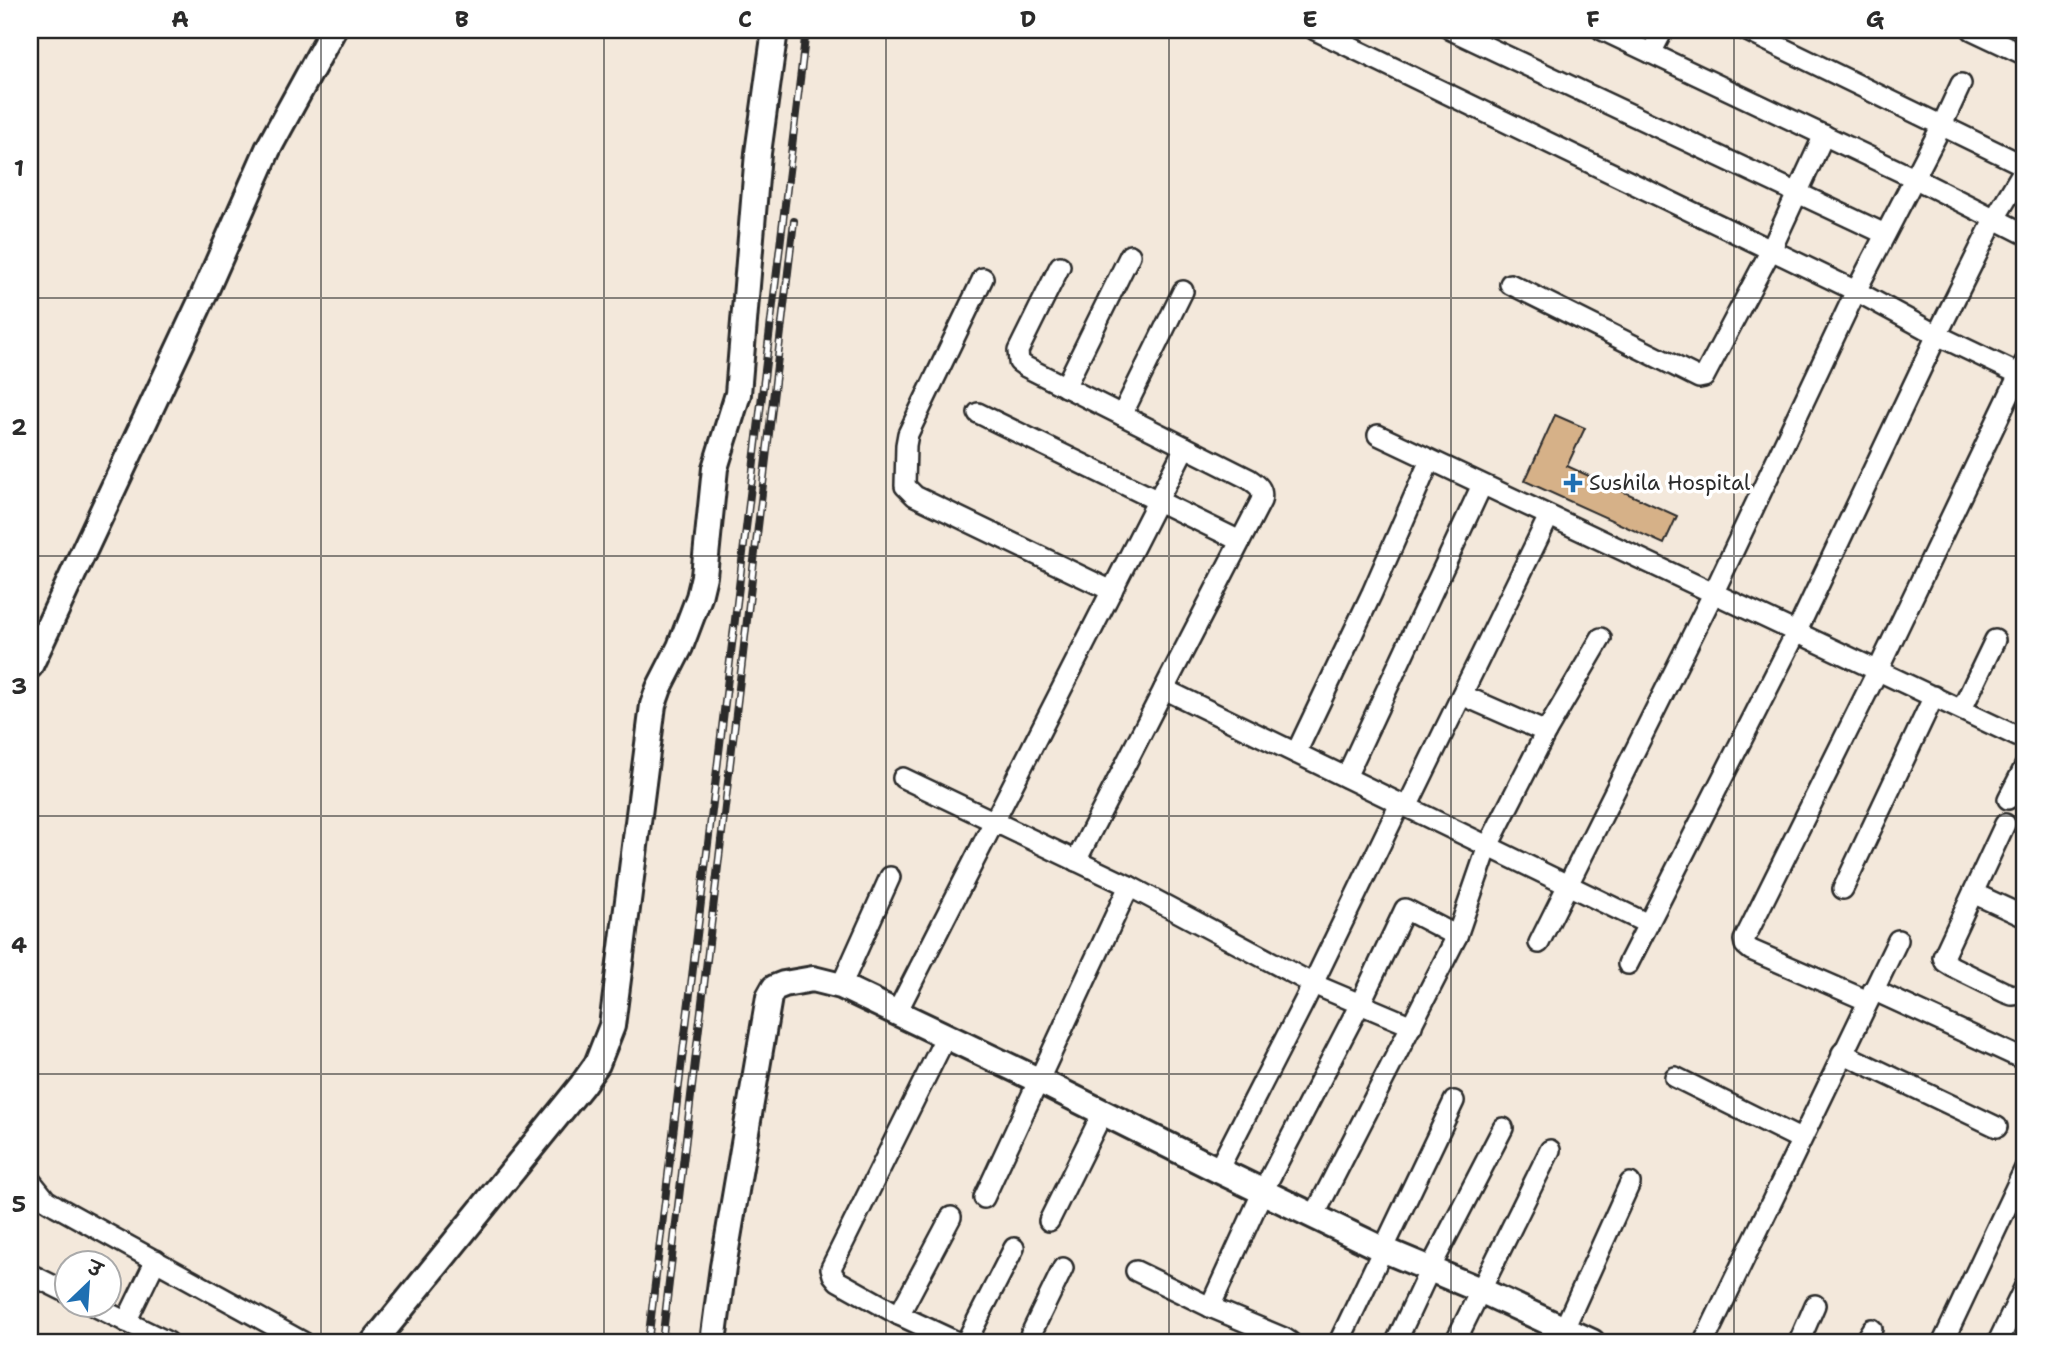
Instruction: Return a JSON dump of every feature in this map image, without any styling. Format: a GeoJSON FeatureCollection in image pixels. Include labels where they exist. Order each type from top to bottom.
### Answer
{"type":"FeatureCollection","features":[{"type":"Feature","properties":{"kind":"street"},"geometry":{"type":"LineString","coordinates":[[30,666],[212,278],[268,149],[333,30]]}},
{"type":"Feature","properties":{"kind":"street"},"geometry":{"type":"LineString","coordinates":[[374,1342],[582,1085],[597,1064],[612,1026],[653,705],[680,647],[699,597],[704,576],[715,468],[738,394],[758,153],[775,30]]}},
{"type":"Feature","properties":{"kind":"street"},"geometry":{"type":"LineString","coordinates":[[1315,30],[1856,291],[1937,335],[2023,371],[1744,940],[1751,950],[1871,995],[2025,1060]]}},
{"type":"Feature","properties":{"kind":"street"},"geometry":{"type":"LineString","coordinates":[[1451,30],[1885,234]]}},
{"type":"Feature","properties":{"kind":"street"},"geometry":{"type":"LineString","coordinates":[[1602,30],[1914,178],[2025,234]]}},
{"type":"Feature","properties":{"kind":"street"},"geometry":{"type":"LineString","coordinates":[[1651,53],[1663,30]]}},
{"type":"Feature","properties":{"kind":"street"},"geometry":{"type":"LineString","coordinates":[[1628,964],[1796,633],[1995,218],[2025,167],[1745,30]]}},
{"type":"Feature","properties":{"kind":"street"},"geometry":{"type":"LineString","coordinates":[[1972,30],[2025,55]]}},
{"type":"Feature","properties":{"kind":"street"},"geometry":{"type":"LineString","coordinates":[[1539,943],[1713,594],[1856,291],[1961,85]]}},
{"type":"Feature","properties":{"kind":"street"},"geometry":{"type":"LineString","coordinates":[[1510,284],[1699,377],[1704,377],[1771,250],[1824,135]]}},
{"type":"Feature","properties":{"kind":"street"},"geometry":{"type":"LineString","coordinates":[[1065,387],[1130,255]]}},
{"type":"Feature","properties":{"kind":"street"},"geometry":{"type":"LineString","coordinates":[[1060,266],[1018,351],[1019,362],[1249,479],[1261,488],[1263,494],[1076,861]]}},
{"type":"Feature","properties":{"kind":"street"},"geometry":{"type":"LineString","coordinates":[[982,278],[908,434],[905,486],[915,496],[1112,591]]}},
{"type":"Feature","properties":{"kind":"street"},"geometry":{"type":"LineString","coordinates":[[1122,415],[1183,291]]}},
{"type":"Feature","properties":{"kind":"street"},"geometry":{"type":"LineString","coordinates":[[978,413],[1240,541]]}},
{"type":"Feature","properties":{"kind":"street"},"geometry":{"type":"LineString","coordinates":[[1378,435],[2025,740]]}},
{"type":"Feature","properties":{"kind":"street"},"geometry":{"type":"LineString","coordinates":[[897,1012],[1185,447]]}},
{"type":"Feature","properties":{"kind":"street"},"geometry":{"type":"LineString","coordinates":[[1296,753],[1372,593],[1430,460]]}},
{"type":"Feature","properties":{"kind":"street"},"geometry":{"type":"LineString","coordinates":[[1346,777],[1482,485]]}},
{"type":"Feature","properties":{"kind":"street"},"geometry":{"type":"LineString","coordinates":[[1218,1170],[1462,695],[1549,516]]}},
{"type":"Feature","properties":{"kind":"street"},"geometry":{"type":"LineString","coordinates":[[1314,1216],[1457,936],[1488,846],[1546,732],[1601,638]]}},
{"type":"Feature","properties":{"kind":"street"},"geometry":{"type":"LineString","coordinates":[[1962,709],[1995,640]]}},
{"type":"Feature","properties":{"kind":"street"},"geometry":{"type":"LineString","coordinates":[[1164,689],[1648,924]]}},
{"type":"Feature","properties":{"kind":"street"},"geometry":{"type":"LineString","coordinates":[[1462,695],[1546,732]]}},
{"type":"Feature","properties":{"kind":"street"},"geometry":{"type":"LineString","coordinates":[[1843,889],[1934,696]]}},
{"type":"Feature","properties":{"kind":"street"},"geometry":{"type":"LineString","coordinates":[[2008,799],[2025,766]]}},
{"type":"Feature","properties":{"kind":"street"},"geometry":{"type":"LineString","coordinates":[[903,778],[1129,886],[1313,984],[1412,1026]]}},
{"type":"Feature","properties":{"kind":"street"},"geometry":{"type":"LineString","coordinates":[[2005,824],[1943,957],[1945,962],[2012,995],[2021,994],[2025,990]]}},
{"type":"Feature","properties":{"kind":"street"},"geometry":{"type":"LineString","coordinates":[[841,986],[890,877]]}},
{"type":"Feature","properties":{"kind":"street"},"geometry":{"type":"LineString","coordinates":[[984,1198],[1129,886]]}},
{"type":"Feature","properties":{"kind":"street"},"geometry":{"type":"LineString","coordinates":[[1973,893],[2025,917]]}},
{"type":"Feature","properties":{"kind":"street"},"geometry":{"type":"LineString","coordinates":[[1210,1307],[1263,1191],[1405,909],[1457,936]]}},
{"type":"Feature","properties":{"kind":"street"},"geometry":{"type":"LineString","coordinates":[[1704,1342],[1898,940]]}},
{"type":"Feature","properties":{"kind":"street"},"geometry":{"type":"LineString","coordinates":[[713,1342],[723,1267],[769,997],[774,988],[813,979],[841,986],[897,1012],[1382,1249],[1480,1290],[1561,1336],[1592,1342]]}},
{"type":"Feature","properties":{"kind":"street"},"geometry":{"type":"LineString","coordinates":[[946,1036],[831,1268],[838,1281],[899,1315],[957,1342]]}},
{"type":"Feature","properties":{"kind":"street"},"geometry":{"type":"LineString","coordinates":[[1842,1053],[1997,1127]]}},
{"type":"Feature","properties":{"kind":"street"},"geometry":{"type":"LineString","coordinates":[[1675,1077],[1800,1139]]}},
{"type":"Feature","properties":{"kind":"street"},"geometry":{"type":"LineString","coordinates":[[1339,1342],[1454,1101]]}},
{"type":"Feature","properties":{"kind":"street"},"geometry":{"type":"LineString","coordinates":[[1049,1221],[1103,1112]]}},
{"type":"Feature","properties":{"kind":"street"},"geometry":{"type":"LineString","coordinates":[[1396,1342],[1430,1269],[1503,1128]]}},
{"type":"Feature","properties":{"kind":"street"},"geometry":{"type":"LineString","coordinates":[[1455,1342],[1550,1150]]}},
{"type":"Feature","properties":{"kind":"street"},"geometry":{"type":"LineString","coordinates":[[1943,1342],[2023,1180]]}},
{"type":"Feature","properties":{"kind":"street"},"geometry":{"type":"LineString","coordinates":[[1561,1336],[1630,1183]]}},
{"type":"Feature","properties":{"kind":"street"},"geometry":{"type":"LineString","coordinates":[[32,1190],[56,1206],[303,1342]]}},
{"type":"Feature","properties":{"kind":"street"},"geometry":{"type":"LineString","coordinates":[[899,1315],[951,1216]]}},
{"type":"Feature","properties":{"kind":"street"},"geometry":{"type":"LineString","coordinates":[[966,1342],[1014,1248]]}},
{"type":"Feature","properties":{"kind":"street"},"geometry":{"type":"LineString","coordinates":[[126,1322],[156,1260]]}},
{"type":"Feature","properties":{"kind":"street"},"geometry":{"type":"LineString","coordinates":[[1027,1342],[1063,1268]]}},
{"type":"Feature","properties":{"kind":"street"},"geometry":{"type":"LineString","coordinates":[[1136,1271],[1290,1342]]}},
{"type":"Feature","properties":{"kind":"street"},"geometry":{"type":"LineString","coordinates":[[30,1273],[52,1285]]}},
{"type":"Feature","properties":{"kind":"street"},"geometry":{"type":"LineString","coordinates":[[1998,1342],[2025,1286]]}},
{"type":"Feature","properties":{"kind":"street"},"geometry":{"type":"LineString","coordinates":[[1799,1342],[1815,1305]]}},
{"type":"Feature","properties":{"kind":"street"},"geometry":{"type":"LineString","coordinates":[[122,1320],[167,1342]]}},
{"type":"Feature","properties":{"kind":"building"},"geometry":{"type":"Polygon","coordinates":[[[1555,415],[1585,428],[1567,466],[1677,516],[1664,544],[1525,481],[1555,415]]]}},
{"type":"Feature","properties":{"kind":"railway"},"geometry":{"type":"LineString","coordinates":[[648,1342],[806,30]]}},
{"type":"Feature","properties":{"kind":"railway"},"geometry":{"type":"LineString","coordinates":[[662,1342],[794,221]]}},
{"type":"Feature","properties":{"kind":"place","name":"Sushila Hospital"},"geometry":{"type":"Point","coordinates":[1573,483]}}]}
